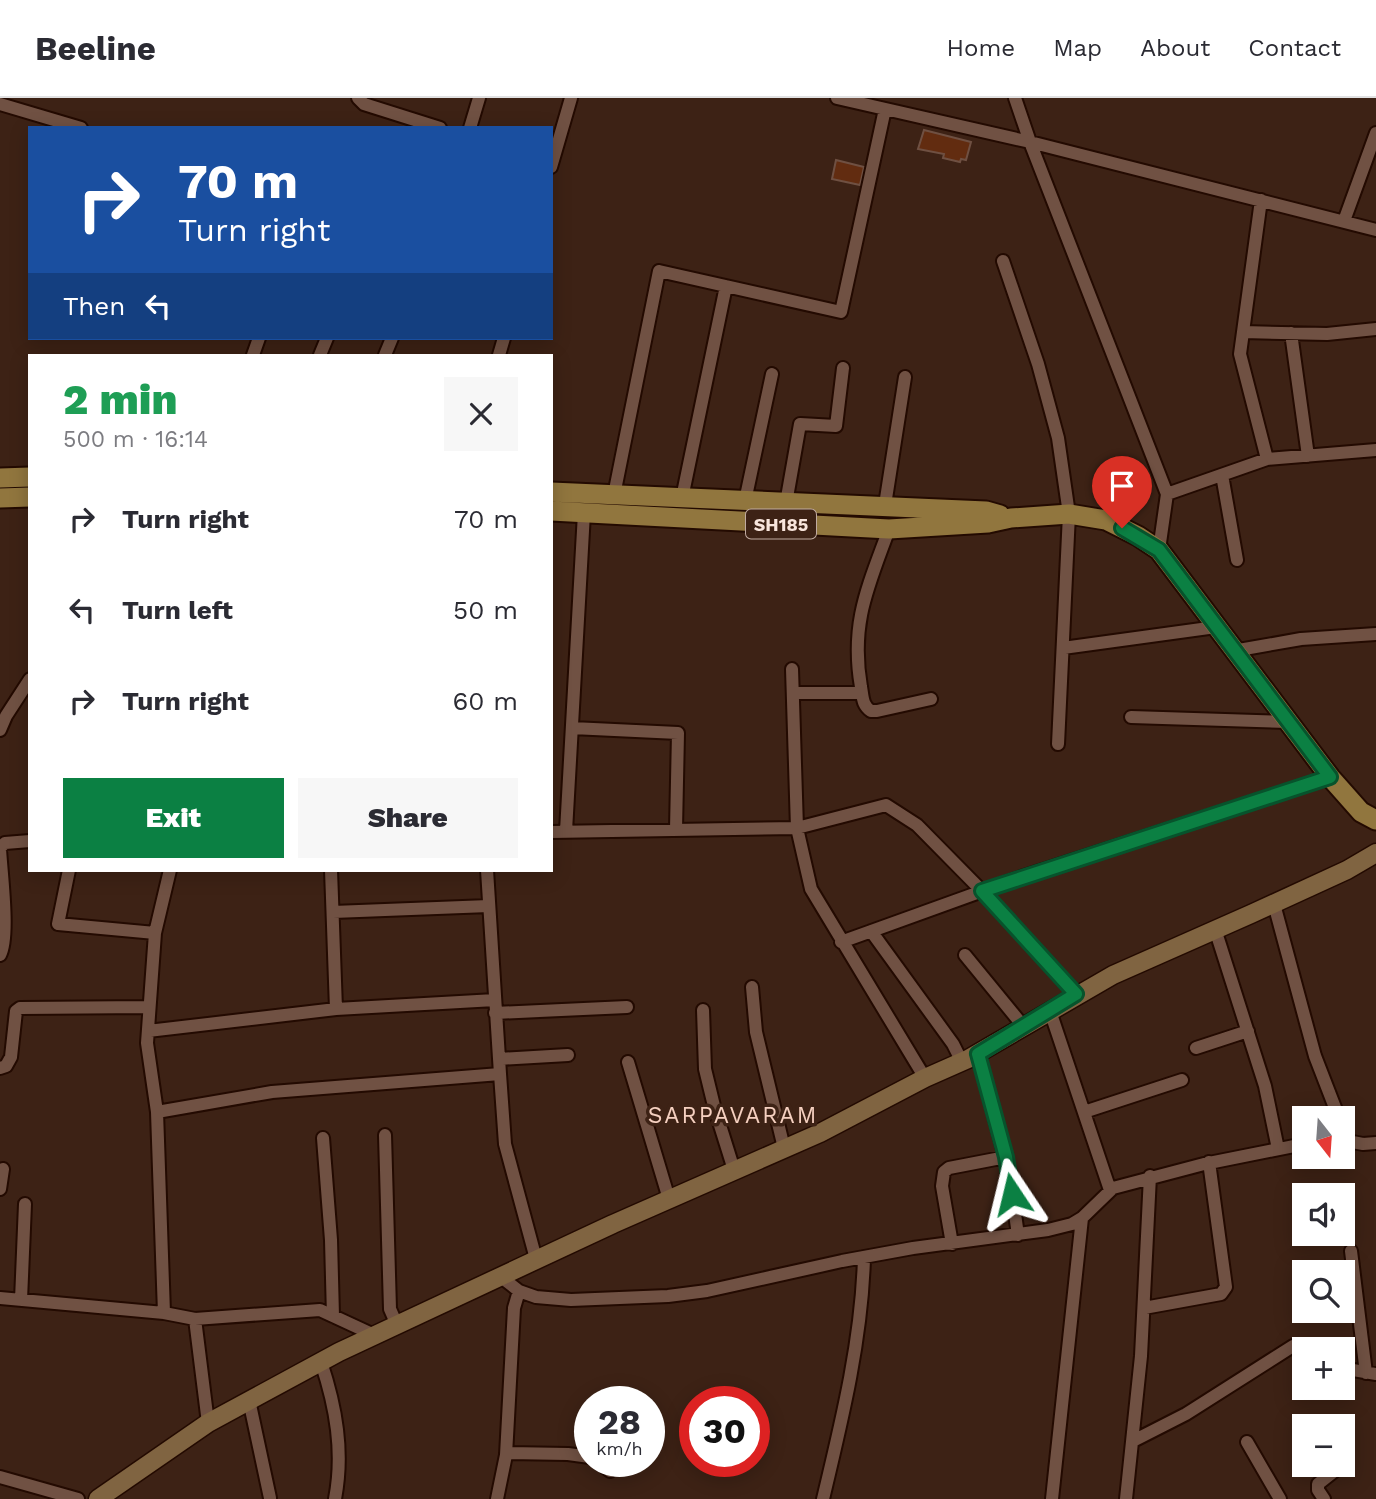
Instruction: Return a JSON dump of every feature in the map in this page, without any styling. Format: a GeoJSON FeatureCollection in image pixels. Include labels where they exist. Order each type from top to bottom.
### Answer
{"type":"FeatureCollection","features":[{"type":"Feature","properties":{"kind":"main road"},"geometry":{"type":"LineString","coordinates":[[0,478],[28,478]]}},
{"type":"Feature","properties":{"kind":"main road","name":"SH185"},"geometry":{"type":"LineString","coordinates":[[553,492],[885,505],[986,511],[1011,518]]}},
{"type":"Feature","properties":{"kind":"main road"},"geometry":{"type":"LineString","coordinates":[[0,498],[28,498]]}},
{"type":"Feature","properties":{"kind":"main road","name":"SH185"},"geometry":{"type":"LineString","coordinates":[[553,511],[889,529],[988,523],[1011,518],[1069,514],[1106,520],[1159,550],[1330,777],[1361,812],[1376,820]]}},
{"type":"Feature","properties":{"kind":"main road"},"geometry":{"type":"LineString","coordinates":[[98,1499],[208,1423],[374,1335],[536,1259],[820,1133],[925,1078],[970,1058],[1076,994],[1152,956],[1347,870],[1376,853]]}},
{"type":"Feature","properties":{"kind":"street"},"geometry":{"type":"LineString","coordinates":[[358,98],[364,104],[407,123],[427,126]]}},
{"type":"Feature","properties":{"kind":"street"},"geometry":{"type":"LineString","coordinates":[[471,126],[479,98]]}},
{"type":"Feature","properties":{"kind":"street"},"geometry":{"type":"LineString","coordinates":[[553,160],[571,98]]}},
{"type":"Feature","properties":{"kind":"street"},"geometry":{"type":"LineString","coordinates":[[836,98],[1030,142],[1376,230]]}},
{"type":"Feature","properties":{"kind":"street"},"geometry":{"type":"LineString","coordinates":[[1015,98],[1167,494],[1159,550]]}},
{"type":"Feature","properties":{"kind":"street"},"geometry":{"type":"LineString","coordinates":[[0,104],[74,126]]}},
{"type":"Feature","properties":{"kind":"street"},"geometry":{"type":"LineString","coordinates":[[614,495],[659,271],[841,312],[885,109]]}},
{"type":"Feature","properties":{"kind":"street"},"geometry":{"type":"LineString","coordinates":[[1344,221],[1376,133]]}},
{"type":"Feature","properties":{"kind":"street"},"geometry":{"type":"LineString","coordinates":[[1261,200],[1240,354],[1267,459]]}},
{"type":"Feature","properties":{"kind":"street"},"geometry":{"type":"LineString","coordinates":[[1003,261],[1038,364],[1058,438],[1069,514],[1058,744]]}},
{"type":"Feature","properties":{"kind":"street"},"geometry":{"type":"LineString","coordinates":[[682,498],[726,286]]}},
{"type":"Feature","properties":{"kind":"street"},"geometry":{"type":"LineString","coordinates":[[1243,332],[1327,334],[1376,329]]}},
{"type":"Feature","properties":{"kind":"street"},"geometry":{"type":"LineString","coordinates":[[1291,333],[1308,456]]}},
{"type":"Feature","properties":{"kind":"street"},"geometry":{"type":"LineString","coordinates":[[786,503],[800,424],[836,426],[843,368]]}},
{"type":"Feature","properties":{"kind":"street"},"geometry":{"type":"LineString","coordinates":[[745,501],[772,374]]}},
{"type":"Feature","properties":{"kind":"street"},"geometry":{"type":"LineString","coordinates":[[885,505],[905,377]]}},
{"type":"Feature","properties":{"kind":"street"},"geometry":{"type":"LineString","coordinates":[[1167,494],[1267,459],[1376,450]]}},
{"type":"Feature","properties":{"kind":"street"},"geometry":{"type":"LineString","coordinates":[[1222,475],[1237,560]]}},
{"type":"Feature","properties":{"kind":"street"},"geometry":{"type":"LineString","coordinates":[[566,831],[584,513]]}},
{"type":"Feature","properties":{"kind":"street"},"geometry":{"type":"LineString","coordinates":[[889,529],[860,608],[857,631],[863,704],[871,711],[932,699]]}},
{"type":"Feature","properties":{"kind":"street"},"geometry":{"type":"LineString","coordinates":[[1063,648],[1216,627]]}},
{"type":"Feature","properties":{"kind":"street"},"geometry":{"type":"LineString","coordinates":[[1233,651],[1301,639],[1376,634]]}},
{"type":"Feature","properties":{"kind":"street"},"geometry":{"type":"LineString","coordinates":[[792,668],[797,828],[811,889],[925,1078]]}},
{"type":"Feature","properties":{"kind":"street"},"geometry":{"type":"LineString","coordinates":[[0,730],[28,682]]}},
{"type":"Feature","properties":{"kind":"street"},"geometry":{"type":"LineString","coordinates":[[793,693],[862,693]]}},
{"type":"Feature","properties":{"kind":"street"},"geometry":{"type":"LineString","coordinates":[[1131,717],[1288,722]]}},
{"type":"Feature","properties":{"kind":"street"},"geometry":{"type":"LineString","coordinates":[[572,728],[678,733],[676,830]]}},
{"type":"Feature","properties":{"kind":"street"},"geometry":{"type":"LineString","coordinates":[[841,942],[982,891],[1330,777]]}},
{"type":"Feature","properties":{"kind":"street"},"geometry":{"type":"LineString","coordinates":[[553,832],[797,828],[886,805],[917,825],[982,891],[1076,994]]}},
{"type":"Feature","properties":{"kind":"street"},"geometry":{"type":"LineString","coordinates":[[0,955],[4,945],[0,848],[5,842],[28,841]]}},
{"type":"Feature","properties":{"kind":"street"},"geometry":{"type":"LineString","coordinates":[[69,872],[58,924],[155,933]]}},
{"type":"Feature","properties":{"kind":"street"},"geometry":{"type":"LineString","coordinates":[[164,1313],[157,1112],[147,1043],[155,933],[170,872]]}},
{"type":"Feature","properties":{"kind":"street"},"geometry":{"type":"LineString","coordinates":[[331,872],[336,1009]]}},
{"type":"Feature","properties":{"kind":"street"},"geometry":{"type":"LineString","coordinates":[[487,872],[505,1144],[536,1259]]}},
{"type":"Feature","properties":{"kind":"street"},"geometry":{"type":"LineString","coordinates":[[1274,904],[1315,1056],[1334,1106]]}},
{"type":"Feature","properties":{"kind":"street"},"geometry":{"type":"LineString","coordinates":[[333,912],[489,906]]}},
{"type":"Feature","properties":{"kind":"street"},"geometry":{"type":"LineString","coordinates":[[1215,929],[1265,1086],[1278,1149]]}},
{"type":"Feature","properties":{"kind":"street"},"geometry":{"type":"LineString","coordinates":[[871,930],[953,1044],[970,1058],[1006,1157],[1018,1235]]}},
{"type":"Feature","properties":{"kind":"street"},"geometry":{"type":"LineString","coordinates":[[964,955],[1024,1027]]}},
{"type":"Feature","properties":{"kind":"street"},"geometry":{"type":"LineString","coordinates":[[752,987],[756,1032],[784,1148]]}},
{"type":"Feature","properties":{"kind":"street"},"geometry":{"type":"LineString","coordinates":[[0,1068],[7,1065],[11,1057],[16,1011],[20,1008],[149,1007]]}},
{"type":"Feature","properties":{"kind":"street"},"geometry":{"type":"LineString","coordinates":[[148,1031],[336,1009],[627,1007]]}},
{"type":"Feature","properties":{"kind":"street"},"geometry":{"type":"LineString","coordinates":[[703,1010],[705,1069],[734,1170]]}},
{"type":"Feature","properties":{"kind":"street"},"geometry":{"type":"LineString","coordinates":[[1049,1011],[1110,1190]]}},
{"type":"Feature","properties":{"kind":"street"},"geometry":{"type":"LineString","coordinates":[[1196,1048],[1248,1031]]}},
{"type":"Feature","properties":{"kind":"street"},"geometry":{"type":"LineString","coordinates":[[499,1059],[568,1055]]}},
{"type":"Feature","properties":{"kind":"street"},"geometry":{"type":"LineString","coordinates":[[628,1062],[669,1199]]}},
{"type":"Feature","properties":{"kind":"street"},"geometry":{"type":"LineString","coordinates":[[157,1112],[272,1091],[500,1074]]}},
{"type":"Feature","properties":{"kind":"street"},"geometry":{"type":"LineString","coordinates":[[1084,1112],[1182,1080]]}},
{"type":"Feature","properties":{"kind":"street"},"geometry":{"type":"LineString","coordinates":[[385,1135],[390,1309],[397,1325]]}},
{"type":"Feature","properties":{"kind":"street"},"geometry":{"type":"LineString","coordinates":[[323,1138],[334,1316]]}},
{"type":"Feature","properties":{"kind":"street"},"geometry":{"type":"LineString","coordinates":[[1355,1142],[1376,1143]]}},
{"type":"Feature","properties":{"kind":"street"},"geometry":{"type":"LineString","coordinates":[[500,1276],[519,1291],[536,1297],[571,1300],[668,1296],[707,1291],[864,1257],[1018,1235],[1072,1224],[1082,1218],[1110,1190],[1150,1176],[1292,1146]]}},
{"type":"Feature","properties":{"kind":"street"},"geometry":{"type":"LineString","coordinates":[[952,1244],[941,1179],[944,1172],[949,1168],[1006,1157]]}},
{"type":"Feature","properties":{"kind":"street"},"geometry":{"type":"LineString","coordinates":[[1144,1308],[1225,1292],[1209,1162]]}},
{"type":"Feature","properties":{"kind":"street"},"geometry":{"type":"LineString","coordinates":[[0,1189],[3,1169]]}},
{"type":"Feature","properties":{"kind":"street"},"geometry":{"type":"LineString","coordinates":[[1125,1499],[1133,1441],[1144,1308],[1150,1176]]}},
{"type":"Feature","properties":{"kind":"street"},"geometry":{"type":"LineString","coordinates":[[21,1300],[25,1204]]}},
{"type":"Feature","properties":{"kind":"street"},"geometry":{"type":"LineString","coordinates":[[1052,1499],[1082,1218]]}},
{"type":"Feature","properties":{"kind":"street"},"geometry":{"type":"LineString","coordinates":[[1351,1251],[1371,1373]]}},
{"type":"Feature","properties":{"kind":"street"},"geometry":{"type":"LineString","coordinates":[[823,1499],[852,1363],[863,1291],[864,1257]]}},
{"type":"Feature","properties":{"kind":"street"},"geometry":{"type":"LineString","coordinates":[[497,1499],[506,1453],[513,1322],[519,1291]]}},
{"type":"Feature","properties":{"kind":"street"},"geometry":{"type":"LineString","coordinates":[[0,1298],[164,1313],[195,1319],[320,1310],[374,1335]]}},
{"type":"Feature","properties":{"kind":"street"},"geometry":{"type":"LineString","coordinates":[[195,1319],[208,1423]]}},
{"type":"Feature","properties":{"kind":"street"},"geometry":{"type":"LineString","coordinates":[[1133,1441],[1186,1415],[1292,1347]]}},
{"type":"Feature","properties":{"kind":"street"},"geometry":{"type":"LineString","coordinates":[[321,1362],[332,1395],[339,1440],[335,1499]]}},
{"type":"Feature","properties":{"kind":"street"},"geometry":{"type":"LineString","coordinates":[[249,1400],[270,1498]]}},
{"type":"Feature","properties":{"kind":"street"},"geometry":{"type":"LineString","coordinates":[[1247,1442],[1280,1499]]}},
{"type":"Feature","properties":{"kind":"street"},"geometry":{"type":"LineString","coordinates":[[506,1453],[574,1454]]}},
{"type":"Feature","properties":{"kind":"street"},"geometry":{"type":"LineString","coordinates":[[0,1477],[78,1499]]}},
{"type":"Feature","properties":{"kind":"street"},"geometry":{"type":"LineString","coordinates":[[1324,1499],[1318,1490],[1318,1484],[1327,1477]]}},
{"type":"Feature","properties":{"kind":"building"},"geometry":{"type":"Polygon","coordinates":[[[924,130],[971,142],[966,160],[961,159],[960,162],[943,158],[944,154],[918,149],[924,130]]]}},
{"type":"Feature","properties":{"kind":"building"},"geometry":{"type":"Polygon","coordinates":[[[836,160],[864,167],[860,185],[832,179],[836,160]]]}},
{"type":"Feature","properties":{"kind":"district","name":"SARPAVARAM"},"geometry":{"type":"Point","coordinates":[733,1115]}},
{"type":"Feature","properties":{"kind":"route"},"geometry":{"type":"LineString","coordinates":[[1012,1194],[1006,1157],[978,1054],[1076,994],[982,891],[1330,777],[1159,550],[1122,528]]}}]}
